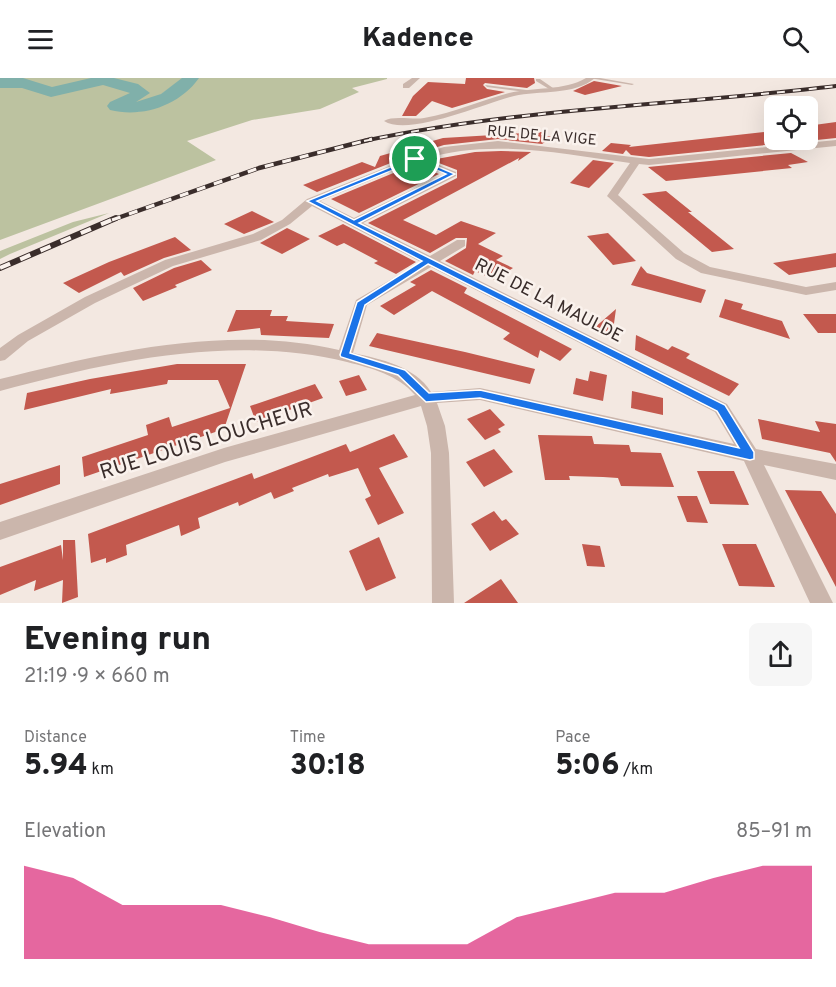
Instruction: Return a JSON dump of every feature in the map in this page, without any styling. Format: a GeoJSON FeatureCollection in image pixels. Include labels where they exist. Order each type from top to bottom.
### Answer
{"type":"FeatureCollection","features":[{"type":"Feature","properties":{"kind":"street"},"geometry":{"type":"LineString","coordinates":[[406,86],[416,78]]}},
{"type":"Feature","properties":{"kind":"street"},"geometry":{"type":"LineString","coordinates":[[388,121],[408,124],[526,91],[586,81],[591,78]]}},
{"type":"Feature","properties":{"kind":"street"},"geometry":{"type":"LineString","coordinates":[[822,142],[836,136]]}},
{"type":"Feature","properties":{"kind":"street"},"geometry":{"type":"LineString","coordinates":[[822,142],[836,143]]}},
{"type":"Feature","properties":{"kind":"street","name":"RUE DE LA VIGE"},"geometry":{"type":"LineString","coordinates":[[0,356],[23,338],[90,300],[169,263],[257,237],[286,222],[311,201],[415,159],[447,149],[498,144],[612,157],[635,162],[822,142]]}},
{"type":"Feature","properties":{"kind":"street"},"geometry":{"type":"LineString","coordinates":[[354,223],[452,174],[415,159]]}},
{"type":"Feature","properties":{"kind":"street"},"geometry":{"type":"LineString","coordinates":[[635,162],[612,196],[680,256],[706,270],[806,291],[836,286]]}},
{"type":"Feature","properties":{"kind":"street","name":"RUE DE LA MAULDE"},"geometry":{"type":"LineString","coordinates":[[311,201],[721,408],[750,455],[822,603]]}},
{"type":"Feature","properties":{"kind":"street"},"geometry":{"type":"LineString","coordinates":[[345,355],[361,303],[461,243]]}},
{"type":"Feature","properties":{"kind":"street"},"geometry":{"type":"LineString","coordinates":[[0,385],[122,357],[189,347],[283,347],[345,355],[401,372],[426,398],[440,441],[443,603]]}},
{"type":"Feature","properties":{"kind":"street","name":"RUE LOUIS LOUCHEUR"},"geometry":{"type":"LineString","coordinates":[[0,531],[224,455],[426,398],[480,394],[836,472]]}},
{"type":"Feature","properties":{"kind":"lane"},"geometry":{"type":"LineString","coordinates":[[591,78],[632,84]]}},
{"type":"Feature","properties":{"kind":"lane"},"geometry":{"type":"LineString","coordinates":[[538,80],[551,88]]}},
{"type":"Feature","properties":{"kind":"lane"},"geometry":{"type":"LineString","coordinates":[[487,86],[526,91]]}},
{"type":"Feature","properties":{"kind":"green space"},"geometry":{"type":"Polygon","coordinates":[[[0,78],[387,78],[352,88],[359,92],[320,109],[252,120],[187,141],[216,160],[0,240],[0,78]],[[178,82],[137,112],[172,100],[192,83],[178,82]]]}},
{"type":"Feature","properties":{"kind":"green space"},"geometry":{"type":"Polygon","coordinates":[[[109,213],[0,259],[0,251],[73,222],[109,213]]]}},
{"type":"Feature","properties":{"kind":"building"},"geometry":{"type":"Polygon","coordinates":[[[466,78],[534,78],[535,83],[527,88],[485,83],[483,85],[487,89],[505,92],[452,108],[432,101],[416,116],[402,116],[413,96],[428,82],[465,84],[466,78]]]}},
{"type":"Feature","properties":{"kind":"building"},"geometry":{"type":"Polygon","coordinates":[[[594,81],[622,86],[585,95],[573,91],[594,81]]]}},
{"type":"Feature","properties":{"kind":"building"},"geometry":{"type":"Polygon","coordinates":[[[836,122],[836,138],[818,140],[818,124],[836,122]]]}},
{"type":"Feature","properties":{"kind":"building"},"geometry":{"type":"Polygon","coordinates":[[[542,132],[541,135],[553,137],[542,144],[498,139],[444,145],[411,155],[317,192],[303,185],[362,162],[375,167],[380,156],[443,138],[542,132]]]}},
{"type":"Feature","properties":{"kind":"building"},"geometry":{"type":"Polygon","coordinates":[[[764,132],[764,145],[649,157],[631,155],[626,150],[623,154],[602,151],[611,143],[631,145],[629,147],[764,132]]]}},
{"type":"Feature","properties":{"kind":"building"},"geometry":{"type":"Polygon","coordinates":[[[475,152],[531,152],[518,161],[519,158],[403,220],[436,235],[461,221],[496,233],[478,244],[503,256],[496,260],[513,268],[495,280],[475,271],[473,275],[445,261],[466,248],[467,238],[456,238],[430,253],[368,223],[457,178],[457,170],[431,160],[475,152]]]}},
{"type":"Feature","properties":{"kind":"building"},"geometry":{"type":"Polygon","coordinates":[[[791,153],[808,162],[788,165],[792,168],[666,181],[648,167],[791,153]]]}},
{"type":"Feature","properties":{"kind":"building"},"geometry":{"type":"Polygon","coordinates":[[[593,160],[614,163],[589,188],[570,183],[593,160]]]}},
{"type":"Feature","properties":{"kind":"building"},"geometry":{"type":"Polygon","coordinates":[[[415,164],[439,174],[359,213],[331,199],[415,164]]]}},
{"type":"Feature","properties":{"kind":"building"},"geometry":{"type":"Polygon","coordinates":[[[666,191],[734,249],[712,252],[642,194],[666,191]]]}},
{"type":"Feature","properties":{"kind":"building"},"geometry":{"type":"Polygon","coordinates":[[[252,211],[274,222],[244,234],[224,224],[252,211]]]}},
{"type":"Feature","properties":{"kind":"building"},"geometry":{"type":"Polygon","coordinates":[[[343,224],[416,262],[396,274],[374,263],[378,261],[344,243],[337,246],[318,236],[343,224]]]}},
{"type":"Feature","properties":{"kind":"building"},"geometry":{"type":"Polygon","coordinates":[[[287,228],[310,239],[282,254],[260,243],[287,228]]]}},
{"type":"Feature","properties":{"kind":"building"},"geometry":{"type":"Polygon","coordinates":[[[608,233],[636,261],[613,265],[587,236],[608,233]]]}},
{"type":"Feature","properties":{"kind":"building"},"geometry":{"type":"Polygon","coordinates":[[[175,237],[191,250],[164,258],[124,276],[121,272],[79,293],[63,283],[109,262],[175,237]]]}},
{"type":"Feature","properties":{"kind":"building"},"geometry":{"type":"Polygon","coordinates":[[[836,253],[836,267],[789,275],[773,263],[836,253]]]}},
{"type":"Feature","properties":{"kind":"building"},"geometry":{"type":"Polygon","coordinates":[[[201,260],[212,270],[143,301],[133,288],[174,268],[201,260]]]}},
{"type":"Feature","properties":{"kind":"building"},"geometry":{"type":"Polygon","coordinates":[[[641,266],[647,273],[706,290],[701,303],[631,285],[641,266]]]}},
{"type":"Feature","properties":{"kind":"building"},"geometry":{"type":"Polygon","coordinates":[[[431,270],[467,288],[464,293],[572,349],[560,361],[540,350],[538,358],[503,339],[510,333],[432,291],[394,315],[380,306],[416,285],[410,282],[431,270]]]}},
{"type":"Feature","properties":{"kind":"building"},"geometry":{"type":"Polygon","coordinates":[[[725,299],[743,304],[741,309],[782,321],[790,339],[719,317],[725,299]]]}},
{"type":"Feature","properties":{"kind":"building"},"geometry":{"type":"Polygon","coordinates":[[[616,309],[612,338],[593,329],[616,309]]]}},
{"type":"Feature","properties":{"kind":"building"},"geometry":{"type":"Polygon","coordinates":[[[236,310],[272,310],[270,316],[288,316],[286,321],[334,324],[329,338],[261,335],[260,328],[227,332],[236,310]]]}},
{"type":"Feature","properties":{"kind":"building"},"geometry":{"type":"Polygon","coordinates":[[[803,314],[836,314],[836,333],[818,333],[803,314]]]}},
{"type":"Feature","properties":{"kind":"building"},"geometry":{"type":"Polygon","coordinates":[[[377,333],[535,369],[530,384],[369,346],[377,333]]]}},
{"type":"Feature","properties":{"kind":"building"},"geometry":{"type":"Polygon","coordinates":[[[636,335],[668,350],[672,346],[690,354],[686,358],[739,384],[729,396],[635,350],[636,335]]]}},
{"type":"Feature","properties":{"kind":"building"},"geometry":{"type":"Polygon","coordinates":[[[177,364],[246,364],[224,429],[84,477],[82,457],[148,435],[146,425],[169,417],[172,427],[230,408],[218,380],[168,380],[167,384],[110,394],[111,389],[24,410],[27,393],[177,364]]]}},
{"type":"Feature","properties":{"kind":"building"},"geometry":{"type":"Polygon","coordinates":[[[590,371],[607,375],[603,401],[573,394],[576,378],[588,381],[590,371]]]}},
{"type":"Feature","properties":{"kind":"building"},"geometry":{"type":"Polygon","coordinates":[[[359,375],[367,390],[346,396],[339,381],[359,375]]]}},
{"type":"Feature","properties":{"kind":"building"},"geometry":{"type":"Polygon","coordinates":[[[315,384],[323,398],[256,422],[250,406],[315,384]]]}},
{"type":"Feature","properties":{"kind":"building"},"geometry":{"type":"Polygon","coordinates":[[[632,391],[663,398],[663,415],[631,408],[632,391]]]}},
{"type":"Feature","properties":{"kind":"building"},"geometry":{"type":"Polygon","coordinates":[[[490,409],[505,425],[498,429],[501,432],[485,440],[467,419],[490,409]]]}},
{"type":"Feature","properties":{"kind":"building"},"geometry":{"type":"Polygon","coordinates":[[[758,419],[820,432],[815,421],[836,424],[836,462],[830,453],[762,439],[758,419]]]}},
{"type":"Feature","properties":{"kind":"building"},"geometry":{"type":"Polygon","coordinates":[[[394,434],[408,457],[379,468],[404,513],[378,525],[365,499],[371,496],[358,468],[329,477],[328,474],[292,488],[294,491],[274,499],[271,492],[239,506],[238,502],[198,518],[200,528],[181,536],[179,525],[126,545],[127,555],[106,563],[106,558],[91,563],[88,534],[252,473],[254,479],[346,444],[350,452],[394,434]]]}},
{"type":"Feature","properties":{"kind":"building"},"geometry":{"type":"Polygon","coordinates":[[[538,435],[592,436],[594,444],[629,445],[631,452],[661,453],[674,487],[621,486],[618,478],[603,477],[569,476],[570,480],[545,480],[538,435]]]}},
{"type":"Feature","properties":{"kind":"building"},"geometry":{"type":"Polygon","coordinates":[[[494,449],[513,472],[484,487],[466,462],[494,449]]]}},
{"type":"Feature","properties":{"kind":"building"},"geometry":{"type":"Polygon","coordinates":[[[60,465],[60,484],[0,505],[0,484],[60,465]]]}},
{"type":"Feature","properties":{"kind":"building"},"geometry":{"type":"Polygon","coordinates":[[[697,471],[734,471],[749,505],[710,504],[697,471]]]}},
{"type":"Feature","properties":{"kind":"building"},"geometry":{"type":"Polygon","coordinates":[[[785,490],[821,491],[836,514],[836,587],[785,490]]]}},
{"type":"Feature","properties":{"kind":"building"},"geometry":{"type":"Polygon","coordinates":[[[677,496],[697,496],[708,523],[687,522],[677,496]]]}},
{"type":"Feature","properties":{"kind":"building"},"geometry":{"type":"Polygon","coordinates":[[[494,511],[502,521],[506,519],[519,534],[490,551],[471,524],[494,511]]]}},
{"type":"Feature","properties":{"kind":"building"},"geometry":{"type":"Polygon","coordinates":[[[379,537],[396,578],[366,591],[349,551],[379,537]]]}},
{"type":"Feature","properties":{"kind":"building"},"geometry":{"type":"Polygon","coordinates":[[[63,540],[75,540],[78,597],[62,603],[63,580],[34,591],[36,580],[0,595],[0,567],[61,545],[63,560],[63,540]]]}},
{"type":"Feature","properties":{"kind":"building"},"geometry":{"type":"Polygon","coordinates":[[[582,544],[600,546],[605,567],[587,566],[582,544]]]}},
{"type":"Feature","properties":{"kind":"building"},"geometry":{"type":"Polygon","coordinates":[[[722,544],[756,544],[775,587],[739,586],[722,544]]]}},
{"type":"Feature","properties":{"kind":"building"},"geometry":{"type":"Polygon","coordinates":[[[501,579],[518,603],[464,603],[501,579]]]}},
{"type":"Feature","properties":{"kind":"waterway"},"geometry":{"type":"LineString","coordinates":[[0,83],[23,83],[51,92],[103,80],[132,87],[142,93],[116,106],[136,108],[167,97],[191,78]]}},
{"type":"Feature","properties":{"kind":"railway"},"geometry":{"type":"LineString","coordinates":[[365,141],[481,121],[541,114],[836,86]]}},
{"type":"Feature","properties":{"kind":"railway"},"geometry":{"type":"LineString","coordinates":[[365,141],[372,139]]}},
{"type":"Feature","properties":{"kind":"railway"},"geometry":{"type":"LineString","coordinates":[[112,220],[259,168],[365,141]]}},
{"type":"Feature","properties":{"kind":"railway"},"geometry":{"type":"LineString","coordinates":[[0,268],[116,218]]}},
{"type":"Feature","properties":{"kind":"route"},"geometry":{"type":"LineString","coordinates":[[415,159],[311,201],[428,261],[721,408],[750,455],[480,394],[426,398],[401,372],[345,355],[361,303],[428,261],[354,223],[452,174],[415,159]]}}]}
